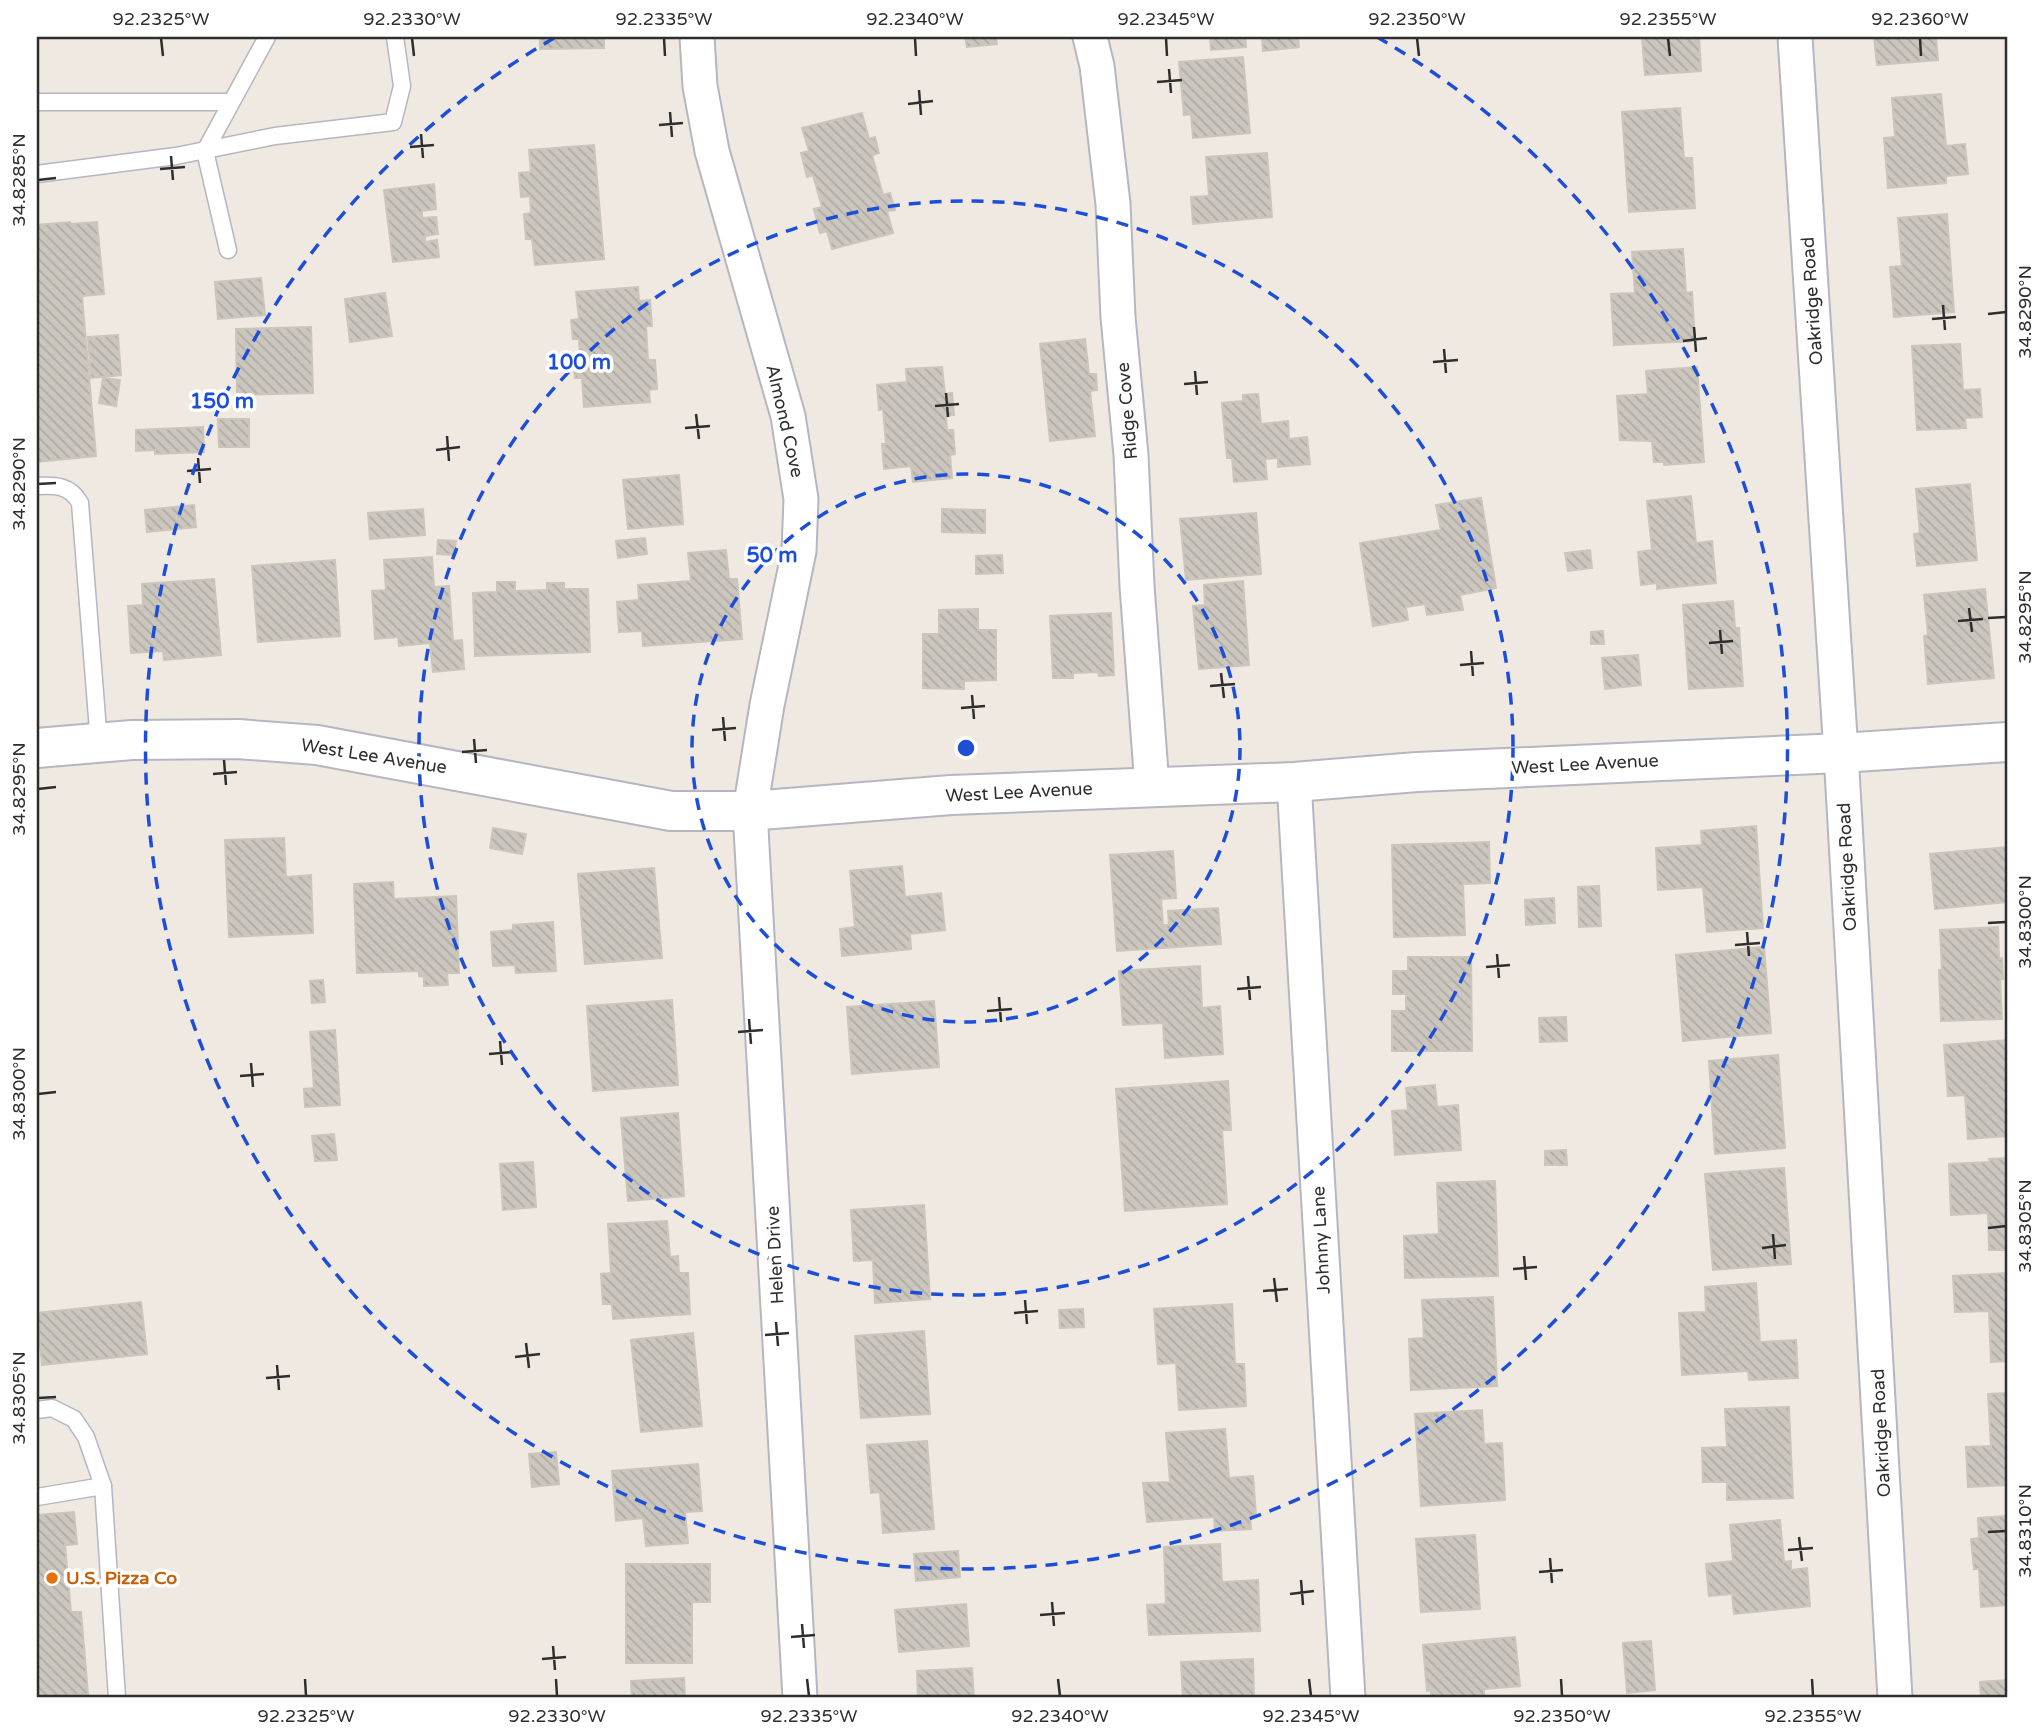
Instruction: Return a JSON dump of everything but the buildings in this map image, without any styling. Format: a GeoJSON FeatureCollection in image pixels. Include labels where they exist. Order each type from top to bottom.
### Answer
{"type":"FeatureCollection","features":[{"type":"Feature","properties":{"kind":"street","name":"Almond Cove"},"geometry":{"type":"LineString","coordinates":[[697,37],[700,86],[712,151],[788,416],[801,499],[799,551],[767,705],[750,811]]}},
{"type":"Feature","properties":{"kind":"street","name":"Ridge Cove"},"geometry":{"type":"LineString","coordinates":[[1090,37],[1097,66],[1113,204],[1118,317],[1131,455],[1137,586],[1152,786]]}},
{"type":"Feature","properties":{"kind":"street","name":"Oakridge Road"},"geometry":{"type":"LineString","coordinates":[[1795,37],[1841,753],[1895,1698]]}},
{"type":"Feature","properties":{"kind":"street","name":"West Lee Avenue"},"geometry":{"type":"LineString","coordinates":[[37,748],[132,740],[239,739],[317,744],[671,811],[750,811],[951,794],[1294,782],[1417,772],[1841,753],[2007,742]]}},
{"type":"Feature","properties":{"kind":"street","name":"Johnny Lane"},"geometry":{"type":"LineString","coordinates":[[1294,782],[1348,1698]]}},
{"type":"Feature","properties":{"kind":"street","name":"Helen Drive"},"geometry":{"type":"LineString","coordinates":[[750,811],[800,1698]]}},
{"type":"Feature","properties":{"kind":"lane"},"geometry":{"type":"LineString","coordinates":[[228,250],[205,150],[267,37]]}},
{"type":"Feature","properties":{"kind":"lane"},"geometry":{"type":"LineString","coordinates":[[37,174],[205,150],[275,136],[393,122],[402,86],[396,37]]}},
{"type":"Feature","properties":{"kind":"lane"},"geometry":{"type":"LineString","coordinates":[[37,102],[231,102]]}},
{"type":"Feature","properties":{"kind":"lane"},"geometry":{"type":"LineString","coordinates":[[37,486],[63,486],[71,491],[80,503],[99,743]]}},
{"type":"Feature","properties":{"kind":"lane"},"geometry":{"type":"LineString","coordinates":[[37,1410],[52,1408],[74,1419],[86,1437],[103,1486],[117,1698]]}},
{"type":"Feature","properties":{"kind":"lane"},"geometry":{"type":"LineString","coordinates":[[37,1497],[103,1486]]}},
{"type":"Feature","properties":{"kind":"place","name":"U.S. Pizza Co"},"geometry":{"type":"Point","coordinates":[52,1578]}}]}
